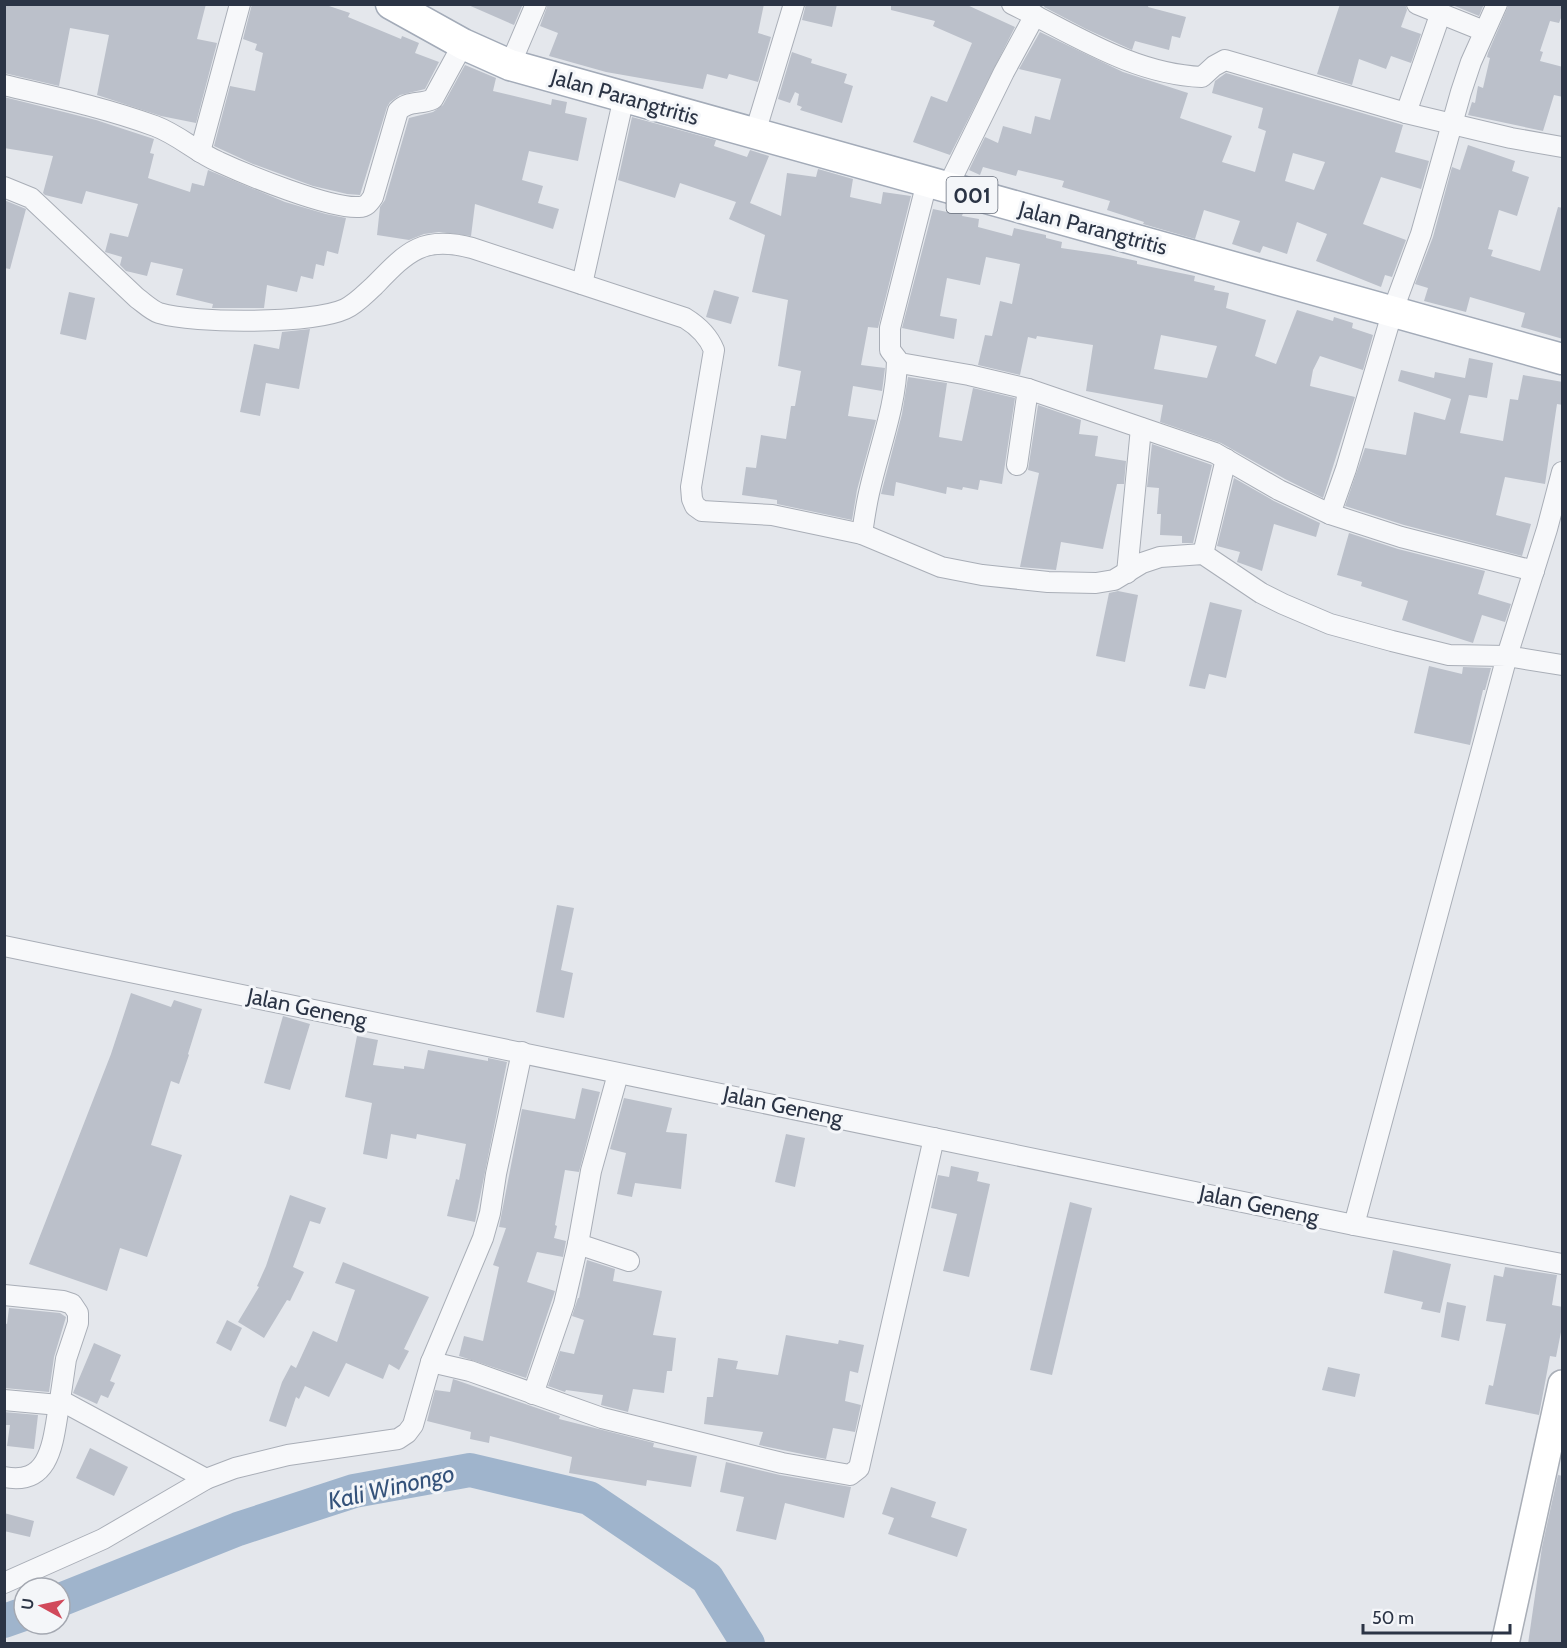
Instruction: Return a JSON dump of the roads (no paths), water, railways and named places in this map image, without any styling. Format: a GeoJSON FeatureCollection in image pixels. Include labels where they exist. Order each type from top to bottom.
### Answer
{"type":"FeatureCollection","features":[{"type":"Feature","properties":{"kind":"main road","name":"Jalan Parangtritis"},"geometry":{"type":"LineString","coordinates":[[406,8],[463,44],[510,65],[1563,358]]}},
{"type":"Feature","properties":{"kind":"main road"},"geometry":{"type":"LineString","coordinates":[[1505,1644],[1563,1384]]}},
{"type":"Feature","properties":{"kind":"street"},"geometry":{"type":"LineString","coordinates":[[510,65],[536,4]]}},
{"type":"Feature","properties":{"kind":"street"},"geometry":{"type":"LineString","coordinates":[[755,134],[794,4]]}},
{"type":"Feature","properties":{"kind":"street"},"geometry":{"type":"LineString","coordinates":[[1012,4],[1113,56],[1142,67],[1178,76],[1202,77],[1225,60],[1406,114],[1563,147]]}},
{"type":"Feature","properties":{"kind":"street"},"geometry":{"type":"LineString","coordinates":[[1417,4],[1484,31]]}},
{"type":"Feature","properties":{"kind":"street"},"geometry":{"type":"LineString","coordinates":[[1330,514],[1346,470],[1393,310],[1421,234],[1471,62],[1497,4]]}},
{"type":"Feature","properties":{"kind":"street"},"geometry":{"type":"LineString","coordinates":[[200,152],[237,5]]}},
{"type":"Feature","properties":{"kind":"street"},"geometry":{"type":"LineString","coordinates":[[862,534],[869,493],[896,385],[897,361],[890,350],[890,328],[937,185],[989,102],[1035,15]]}},
{"type":"Feature","properties":{"kind":"street"},"geometry":{"type":"LineString","coordinates":[[1406,114],[1440,15]]}},
{"type":"Feature","properties":{"kind":"street"},"geometry":{"type":"LineString","coordinates":[[4,85],[85,104],[153,125],[181,138],[218,162],[322,200],[361,207],[368,204],[373,197],[398,111],[407,104],[427,102],[433,99],[463,44]]}},
{"type":"Feature","properties":{"kind":"street"},"geometry":{"type":"LineString","coordinates":[[582,285],[624,97]]}},
{"type":"Feature","properties":{"kind":"street"},"geometry":{"type":"LineString","coordinates":[[4,187],[32,198],[148,307],[161,313],[195,320],[313,317],[332,314],[347,308],[364,296],[408,253],[423,246],[440,243],[472,248],[672,312],[698,326],[710,340],[714,350],[692,487],[692,499],[695,506],[702,511],[745,512],[781,517],[862,534],[941,567],[982,575],[1048,582],[1096,583],[1114,580],[1142,563],[1160,557],[1203,554],[1261,593],[1330,624],[1449,655],[1507,656],[1563,665]]}},
{"type":"Feature","properties":{"kind":"street"},"geometry":{"type":"LineString","coordinates":[[897,361],[1028,389],[1181,440],[1226,459],[1279,490],[1330,514],[1401,537],[1534,571]]}},
{"type":"Feature","properties":{"kind":"street"},"geometry":{"type":"LineString","coordinates":[[1017,465],[1028,389]]}},
{"type":"Feature","properties":{"kind":"street"},"geometry":{"type":"LineString","coordinates":[[1127,573],[1141,428]]}},
{"type":"Feature","properties":{"kind":"street"},"geometry":{"type":"LineString","coordinates":[[1203,554],[1226,459]]}},
{"type":"Feature","properties":{"kind":"street"},"geometry":{"type":"LineString","coordinates":[[1354,1225],[1507,656],[1563,472]]}},
{"type":"Feature","properties":{"kind":"street","name":"Jalan Geneng"},"geometry":{"type":"LineString","coordinates":[[4,946],[1354,1225],[1563,1264]]}},
{"type":"Feature","properties":{"kind":"street"},"geometry":{"type":"LineString","coordinates":[[4,1583],[103,1539],[206,1479],[235,1468],[288,1455],[398,1439],[407,1433],[413,1425],[431,1362],[483,1238],[522,1052]]}},
{"type":"Feature","properties":{"kind":"street"},"geometry":{"type":"LineString","coordinates":[[534,1394],[564,1304],[591,1171],[618,1074]]}},
{"type":"Feature","properties":{"kind":"street"},"geometry":{"type":"LineString","coordinates":[[431,1362],[470,1371],[572,1409],[622,1423],[782,1463],[850,1475],[859,1468],[934,1138]]}},
{"type":"Feature","properties":{"kind":"street"},"geometry":{"type":"LineString","coordinates":[[578,1244],[629,1261]]}},
{"type":"Feature","properties":{"kind":"street"},"geometry":{"type":"LineString","coordinates":[[4,1295],[63,1301],[72,1304],[78,1313],[78,1323],[66,1359],[48,1460],[41,1470],[29,1478],[4,1477]]}},
{"type":"Feature","properties":{"kind":"street"},"geometry":{"type":"LineString","coordinates":[[4,1400],[60,1402],[206,1479]]}},
{"type":"Feature","properties":{"kind":"waterway","name":"Kali Winongo"},"geometry":{"type":"LineString","coordinates":[[72,1595],[238,1529],[354,1491],[470,1470],[589,1498],[707,1578],[748,1644]]}},
{"type":"Feature","properties":{"kind":"waterway","name":"Kali Winongo"},"geometry":{"type":"LineString","coordinates":[[4,1621],[12,1618]]}}]}
